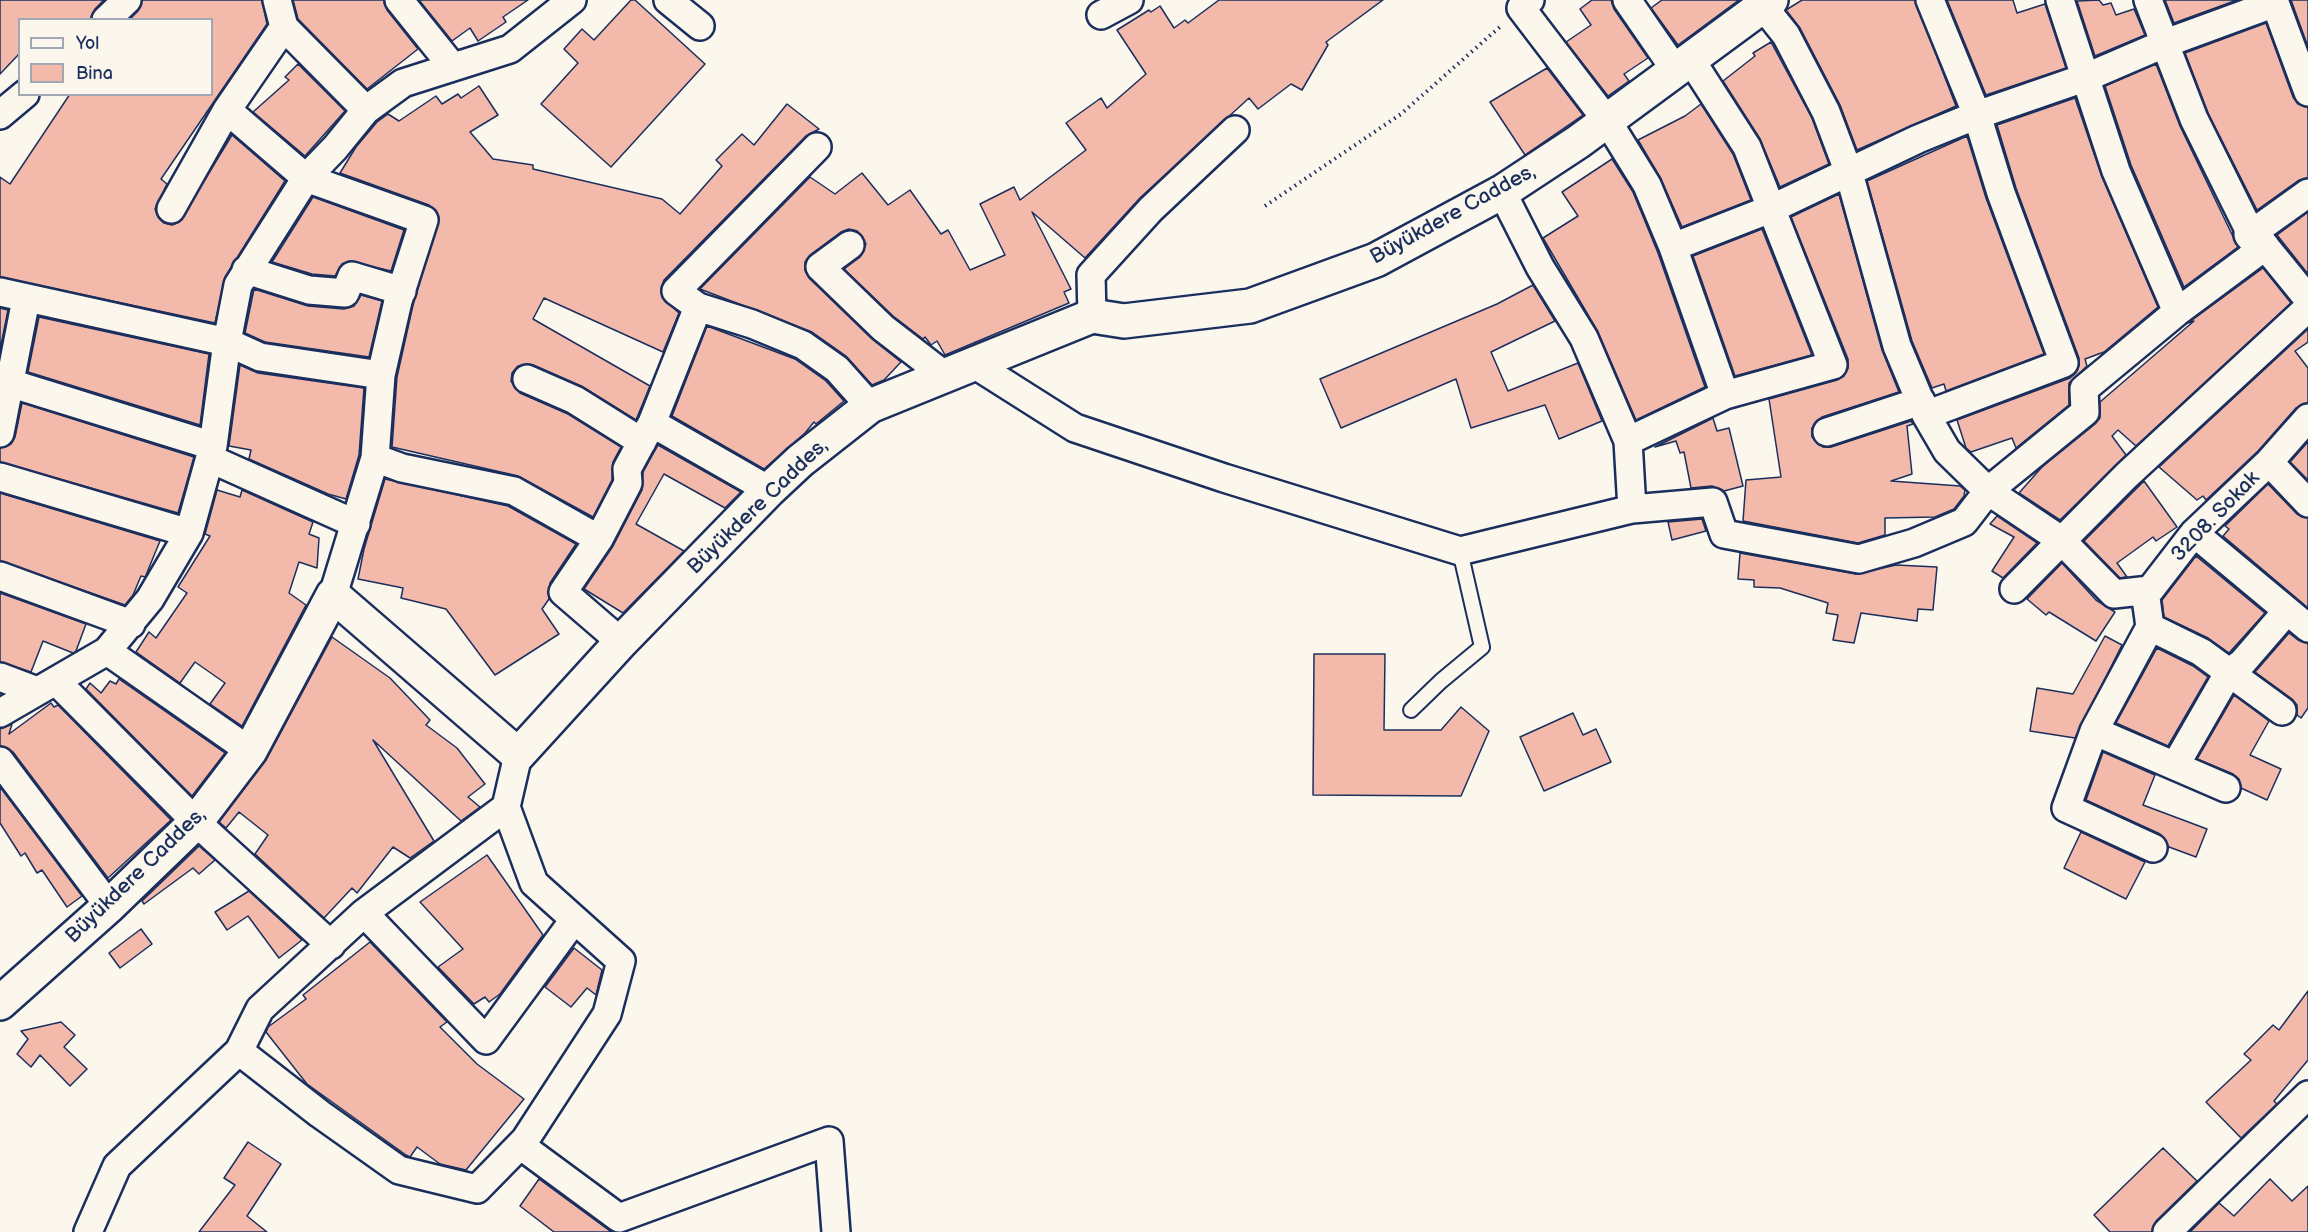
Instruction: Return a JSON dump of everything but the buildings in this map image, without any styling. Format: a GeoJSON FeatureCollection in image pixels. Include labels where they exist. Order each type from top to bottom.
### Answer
{"type":"FeatureCollection","features":[{"type":"Feature","properties":{"kind":"street"},"geometry":{"type":"LineString","coordinates":[[108,18],[127,0]]}},
{"type":"Feature","properties":{"kind":"street"},"geometry":{"type":"LineString","coordinates":[[277,0],[284,27],[366,110]]}},
{"type":"Feature","properties":{"kind":"street"},"geometry":{"type":"LineString","coordinates":[[399,0],[452,66]]}},
{"type":"Feature","properties":{"kind":"street"},"geometry":{"type":"LineString","coordinates":[[668,0],[700,26]]}},
{"type":"Feature","properties":{"kind":"street"},"geometry":{"type":"LineString","coordinates":[[1101,15],[1129,0]]}},
{"type":"Feature","properties":{"kind":"street"},"geometry":{"type":"LineString","coordinates":[[1627,0],[1684,66],[1747,147],[1773,208],[1833,365],[1725,395],[1628,441]]}},
{"type":"Feature","properties":{"kind":"street"},"geometry":{"type":"LineString","coordinates":[[1930,0],[1977,115],[2001,193],[2072,385],[2084,389]]}},
{"type":"Feature","properties":{"kind":"street"},"geometry":{"type":"LineString","coordinates":[[2060,0],[2116,171],[2178,312]]}},
{"type":"Feature","properties":{"kind":"street"},"geometry":{"type":"LineString","coordinates":[[2148,0],[2194,118],[2257,241],[2269,251],[2308,299]]}},
{"type":"Feature","properties":{"kind":"street"},"geometry":{"type":"LineString","coordinates":[[1674,246],[1773,208],[1918,139],[1977,115],[2087,77],[2166,42],[2274,1],[2308,92]]}},
{"type":"Feature","properties":{"kind":"street"},"geometry":{"type":"LineString","coordinates":[[1764,2],[1786,35],[1826,112],[1849,173],[1897,346],[1924,408],[1947,451],[1988,491],[2061,540],[2114,594],[2145,591],[2150,627],[2094,731],[2066,808],[2153,848]]}},
{"type":"Feature","properties":{"kind":"street","name":"Büyükdere Caddes,"},"geometry":{"type":"LineString","coordinates":[[518,755],[621,642],[769,490],[800,461],[870,406],[1092,316],[1124,321],[1250,306],[1376,260],[1502,192],[1608,122],[1684,66],[1764,2]]}},
{"type":"Feature","properties":{"kind":"street"},"geometry":{"type":"LineString","coordinates":[[0,713],[107,651],[150,599],[189,533],[212,453],[226,342],[238,285],[306,178],[366,110],[404,83],[510,49],[565,3]]}},
{"type":"Feature","properties":{"kind":"street"},"geometry":{"type":"LineString","coordinates":[[1525,4],[1608,122],[1647,185],[1674,246],[1725,395]]}},
{"type":"Feature","properties":{"kind":"street"},"geometry":{"type":"LineString","coordinates":[[171,209],[227,110],[284,27]]}},
{"type":"Feature","properties":{"kind":"street"},"geometry":{"type":"LineString","coordinates":[[0,115],[23,96]]}},
{"type":"Feature","properties":{"kind":"street"},"geometry":{"type":"LineString","coordinates":[[227,110],[306,178],[424,220],[402,291],[381,375],[375,458],[333,595],[518,755],[506,807],[534,883],[621,961],[608,1014],[520,1145],[477,1189],[399,1170],[320,1114],[239,1051]]}},
{"type":"Feature","properties":{"kind":"street"},"geometry":{"type":"LineString","coordinates":[[1092,316],[1091,275],[1151,209],[1235,130]]}},
{"type":"Feature","properties":{"kind":"street"},"geometry":{"type":"LineString","coordinates":[[817,147],[676,291],[698,307],[752,324],[803,345],[837,369],[870,406]]}},
{"type":"Feature","properties":{"kind":"street"},"geometry":{"type":"LineString","coordinates":[[1502,192],[1540,267],[1584,338],[1628,441],[1632,509]]}},
{"type":"Feature","properties":{"kind":"street"},"geometry":{"type":"LineString","coordinates":[[2084,389],[2178,312],[2308,193]]}},
{"type":"Feature","properties":{"kind":"street"},"geometry":{"type":"LineString","coordinates":[[850,245],[819,267],[883,328],[944,375]]}},
{"type":"Feature","properties":{"kind":"street"},"geometry":{"type":"LineString","coordinates":[[246,270],[309,290],[345,293],[352,276],[402,291]]}},
{"type":"Feature","properties":{"kind":"street"},"geometry":{"type":"LineString","coordinates":[[0,292],[226,342],[260,357],[381,375]]}},
{"type":"Feature","properties":{"kind":"street"},"geometry":{"type":"LineString","coordinates":[[0,433],[5,382],[26,299]]}},
{"type":"Feature","properties":{"kind":"street"},"geometry":{"type":"LineString","coordinates":[[621,642],[563,592],[599,538],[628,483],[627,469],[647,432],[698,307]]}},
{"type":"Feature","properties":{"kind":"street"},"geometry":{"type":"LineString","coordinates":[[2014,589],[2126,476],[2308,308]]}},
{"type":"Feature","properties":{"kind":"street"},"geometry":{"type":"LineString","coordinates":[[1827,432],[1924,408],[2064,363]]}},
{"type":"Feature","properties":{"kind":"street"},"geometry":{"type":"LineString","coordinates":[[974,364],[1075,428],[1224,478],[1460,551],[1632,509],[1713,502],[1724,534],[1860,559],[1914,543],[1964,522],[1988,491],[2085,412],[2084,389]]}},
{"type":"Feature","properties":{"kind":"street"},"geometry":{"type":"LineString","coordinates":[[527,380],[647,432],[769,490]]}},
{"type":"Feature","properties":{"kind":"street"},"geometry":{"type":"LineString","coordinates":[[5,382],[212,453],[356,524]]}},
{"type":"Feature","properties":{"kind":"street","name":"3208. Sokak"},"geometry":{"type":"LineString","coordinates":[[2145,591],[2150,590],[2194,533],[2269,462],[2308,418]]}},
{"type":"Feature","properties":{"kind":"street"},"geometry":{"type":"LineString","coordinates":[[375,458],[402,468],[514,492],[599,538]]}},
{"type":"Feature","properties":{"kind":"street"},"geometry":{"type":"LineString","coordinates":[[2269,462],[2308,503]]}},
{"type":"Feature","properties":{"kind":"street"},"geometry":{"type":"LineString","coordinates":[[0,477],[189,533]]}},
{"type":"Feature","properties":{"kind":"street"},"geometry":{"type":"LineString","coordinates":[[2175,766],[2229,672],[2300,618],[2194,533]]}},
{"type":"Feature","properties":{"kind":"street"},"geometry":{"type":"LineString","coordinates":[[0,576],[131,624]]}},
{"type":"Feature","properties":{"kind":"street","name":"Büyükdere Caddes,"},"geometry":{"type":"LineString","coordinates":[[0,1003],[109,906],[196,822],[250,751],[333,595]]}},
{"type":"Feature","properties":{"kind":"street"},"geometry":{"type":"LineString","coordinates":[[2150,627],[2201,652],[2282,711]]}},
{"type":"Feature","properties":{"kind":"street"},"geometry":{"type":"LineString","coordinates":[[107,651],[250,751]]}},
{"type":"Feature","properties":{"kind":"street"},"geometry":{"type":"LineString","coordinates":[[0,677],[47,686],[331,945]]}},
{"type":"Feature","properties":{"kind":"street"},"geometry":{"type":"LineString","coordinates":[[2094,731],[2226,788]]}},
{"type":"Feature","properties":{"kind":"street"},"geometry":{"type":"LineString","coordinates":[[0,761],[109,906]]}},
{"type":"Feature","properties":{"kind":"street"},"geometry":{"type":"LineString","coordinates":[[88,1232],[117,1166],[239,1051],[260,1009],[364,913],[506,807]]}},
{"type":"Feature","properties":{"kind":"street"},"geometry":{"type":"LineString","coordinates":[[364,913],[486,1040],[574,920]]}},
{"type":"Feature","properties":{"kind":"street"},"geometry":{"type":"LineString","coordinates":[[2167,1232],[2308,1095]]}},
{"type":"Feature","properties":{"kind":"street"},"geometry":{"type":"LineString","coordinates":[[520,1145],[619,1218],[829,1141],[836,1232]]}},
{"type":"Feature","properties":{"kind":"lane"},"geometry":{"type":"LineString","coordinates":[[1411,710],[1482,647],[1460,551]]}},
{"type":"Feature","properties":{"kind":"path"},"geometry":{"type":"LineString","coordinates":[[1264,206],[1401,114],[1525,4]]}}]}
